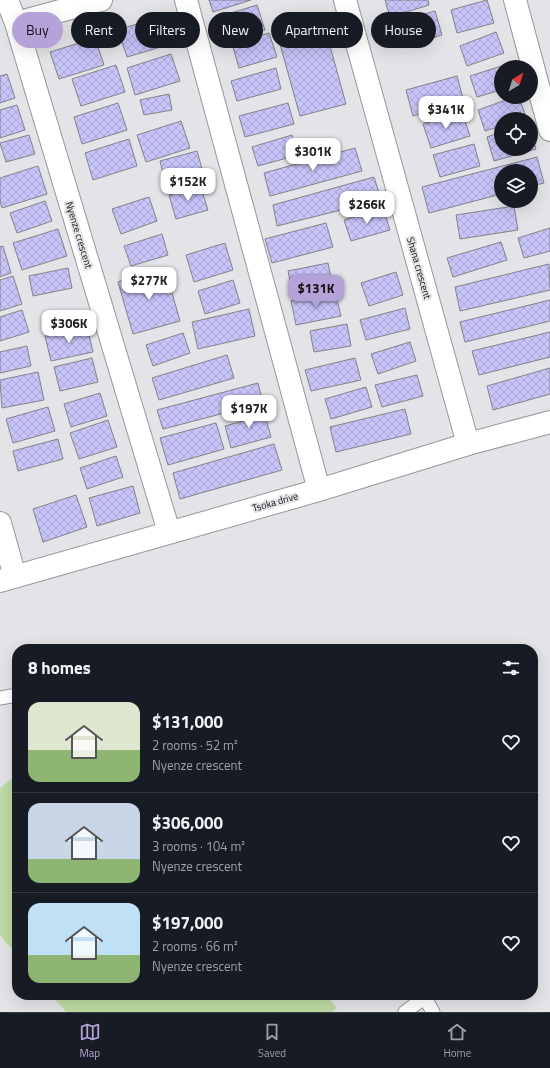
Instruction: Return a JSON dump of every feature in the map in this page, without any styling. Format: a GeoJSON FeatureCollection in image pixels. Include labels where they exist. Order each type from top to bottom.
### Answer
{"type":"FeatureCollection","features":[{"type":"Feature","properties":{"kind":"street","name":"Nyenze crescent"},"geometry":{"type":"LineString","coordinates":[[7,0],[12,13]]}},
{"type":"Feature","properties":{"kind":"street"},"geometry":{"type":"LineString","coordinates":[[57,12],[101,0]]}},
{"type":"Feature","properties":{"kind":"street"},"geometry":{"type":"LineString","coordinates":[[186,0],[319,490]]}},
{"type":"Feature","properties":{"kind":"street","name":"Shana crescent"},"geometry":{"type":"LineString","coordinates":[[345,0],[468,444]]}},
{"type":"Feature","properties":{"kind":"street"},"geometry":{"type":"LineString","coordinates":[[515,0],[550,130]]}},
{"type":"Feature","properties":{"kind":"street","name":"Nyenze crescent"},"geometry":{"type":"LineString","coordinates":[[24,48],[169,532]]}},
{"type":"Feature","properties":{"kind":"street","name":"Tsoka drive"},"geometry":{"type":"LineString","coordinates":[[8,579],[319,490],[468,444],[550,422]]}},
{"type":"Feature","properties":{"kind":"street"},"geometry":{"type":"LineString","coordinates":[[0,524],[8,579]]}},
{"type":"Feature","properties":{"kind":"lane"},"geometry":{"type":"LineString","coordinates":[[0,698],[12,696]]}},
{"type":"Feature","properties":{"kind":"lane"},"geometry":{"type":"LineString","coordinates":[[405,1012],[419,1000]]}},
{"type":"Feature","properties":{"kind":"lane"},"geometry":{"type":"LineString","coordinates":[[425,1000],[433,1012]]}},
{"type":"Feature","properties":{"kind":"green space"},"geometry":{"type":"Polygon","coordinates":[[[12,778],[12,949],[0,935],[0,788],[12,778]]]}},
{"type":"Feature","properties":{"kind":"green space"},"geometry":{"type":"Polygon","coordinates":[[[55,1000],[330,1000],[337,1008],[332,1012],[66,1012],[55,1000]]]}},
{"type":"Feature","properties":{"kind":"building"},"geometry":{"type":"Polygon","coordinates":[[[209,0],[251,0],[213,12],[209,0]]]}},
{"type":"Feature","properties":{"kind":"building"},"geometry":{"type":"Polygon","coordinates":[[[385,0],[428,0],[429,5],[406,12],[389,12],[385,0]]]}},
{"type":"Feature","properties":{"kind":"building"},"geometry":{"type":"Polygon","coordinates":[[[487,0],[494,23],[457,33],[451,10],[487,0]]]}},
{"type":"Feature","properties":{"kind":"building"},"geometry":{"type":"Polygon","coordinates":[[[257,5],[259,12],[234,12],[257,5]]]}},
{"type":"Feature","properties":{"kind":"building"},"geometry":{"type":"Polygon","coordinates":[[[436,14],[442,35],[436,37],[436,14]]]}},
{"type":"Feature","properties":{"kind":"building"},"geometry":{"type":"Polygon","coordinates":[[[135,25],[135,48],[157,48],[127,57],[124,48],[127,48],[127,27],[135,25]]]}},
{"type":"Feature","properties":{"kind":"building"},"geometry":{"type":"Polygon","coordinates":[[[496,32],[504,53],[467,66],[460,46],[496,32]]]}},
{"type":"Feature","properties":{"kind":"building"},"geometry":{"type":"Polygon","coordinates":[[[269,33],[271,48],[274,48],[277,57],[239,68],[233,48],[263,48],[263,35],[269,33]]]}},
{"type":"Feature","properties":{"kind":"building"},"geometry":{"type":"Polygon","coordinates":[[[71,45],[71,48],[98,48],[104,65],[59,79],[50,52],[71,45]]]}},
{"type":"Feature","properties":{"kind":"building"},"geometry":{"type":"Polygon","coordinates":[[[281,48],[331,48],[346,104],[300,116],[281,48]]]}},
{"type":"Feature","properties":{"kind":"building"},"geometry":{"type":"Polygon","coordinates":[[[171,54],[180,81],[135,95],[127,68],[171,54]]]}},
{"type":"Feature","properties":{"kind":"building"},"geometry":{"type":"Polygon","coordinates":[[[116,65],[125,92],[81,106],[72,79],[116,65]]]}},
{"type":"Feature","properties":{"kind":"building"},"geometry":{"type":"Polygon","coordinates":[[[276,68],[281,89],[237,101],[231,81],[276,68]]]}},
{"type":"Feature","properties":{"kind":"building"},"geometry":{"type":"Polygon","coordinates":[[[494,68],[494,92],[477,97],[470,76],[494,68]]]}},
{"type":"Feature","properties":{"kind":"building"},"geometry":{"type":"Polygon","coordinates":[[[7,74],[15,98],[0,103],[0,76],[7,74]]]}},
{"type":"Feature","properties":{"kind":"building"},"geometry":{"type":"Polygon","coordinates":[[[457,76],[464,102],[413,116],[406,90],[457,76]]]}},
{"type":"Feature","properties":{"kind":"building"},"geometry":{"type":"Polygon","coordinates":[[[169,94],[172,110],[144,115],[140,100],[169,94]]]}},
{"type":"Feature","properties":{"kind":"building"},"geometry":{"type":"Polygon","coordinates":[[[118,103],[127,130],[82,144],[74,117],[118,103]]]}},
{"type":"Feature","properties":{"kind":"building"},"geometry":{"type":"Polygon","coordinates":[[[288,103],[294,124],[245,137],[239,116],[288,103]]]}},
{"type":"Feature","properties":{"kind":"building"},"geometry":{"type":"Polygon","coordinates":[[[495,104],[521,104],[524,112],[494,112],[494,128],[485,131],[478,110],[495,104]]]}},
{"type":"Feature","properties":{"kind":"building"},"geometry":{"type":"Polygon","coordinates":[[[17,105],[25,130],[0,138],[0,110],[17,105]]]}},
{"type":"Feature","properties":{"kind":"building"},"geometry":{"type":"Polygon","coordinates":[[[462,112],[470,136],[431,148],[423,124],[462,112]]]}},
{"type":"Feature","properties":{"kind":"building"},"geometry":{"type":"Polygon","coordinates":[[[181,121],[190,148],[146,162],[137,135],[181,121]]]}},
{"type":"Feature","properties":{"kind":"building"},"geometry":{"type":"Polygon","coordinates":[[[494,134],[494,156],[512,156],[494,161],[487,137],[494,134]]]}},
{"type":"Feature","properties":{"kind":"building"},"geometry":{"type":"Polygon","coordinates":[[[29,135],[35,154],[6,162],[0,143],[29,135]]]}},
{"type":"Feature","properties":{"kind":"building"},"geometry":{"type":"Polygon","coordinates":[[[292,135],[298,155],[258,166],[252,147],[292,135]]]}},
{"type":"Feature","properties":{"kind":"building"},"geometry":{"type":"Polygon","coordinates":[[[129,139],[137,166],[93,180],[85,153],[129,139]]]}},
{"type":"Feature","properties":{"kind":"building"},"geometry":{"type":"Polygon","coordinates":[[[474,144],[480,166],[440,177],[433,155],[474,144]]]}},
{"type":"Feature","properties":{"kind":"building"},"geometry":{"type":"Polygon","coordinates":[[[355,148],[362,171],[270,196],[264,173],[355,148]]]}},
{"type":"Feature","properties":{"kind":"building"},"geometry":{"type":"Polygon","coordinates":[[[197,151],[204,176],[166,186],[160,161],[197,151]]]}},
{"type":"Feature","properties":{"kind":"building"},"geometry":{"type":"Polygon","coordinates":[[[537,157],[544,183],[538,184],[538,164],[510,164],[537,157]]]}},
{"type":"Feature","properties":{"kind":"building"},"geometry":{"type":"Polygon","coordinates":[[[38,166],[47,194],[2,208],[0,201],[0,178],[38,166]]]}},
{"type":"Feature","properties":{"kind":"building"},"geometry":{"type":"Polygon","coordinates":[[[494,168],[494,196],[429,213],[422,187],[494,168]]]}},
{"type":"Feature","properties":{"kind":"building"},"geometry":{"type":"Polygon","coordinates":[[[374,177],[381,200],[277,226],[273,205],[374,177]]]}},
{"type":"Feature","properties":{"kind":"building"},"geometry":{"type":"Polygon","coordinates":[[[200,185],[208,210],[176,219],[169,195],[200,185]]]}},
{"type":"Feature","properties":{"kind":"building"},"geometry":{"type":"Polygon","coordinates":[[[149,197],[157,221],[121,234],[112,209],[149,197]]]}},
{"type":"Feature","properties":{"kind":"building"},"geometry":{"type":"Polygon","coordinates":[[[45,201],[52,221],[17,233],[10,213],[45,201]]]}},
{"type":"Feature","properties":{"kind":"building"},"geometry":{"type":"Polygon","coordinates":[[[383,208],[390,230],[351,241],[344,220],[383,208]]]}},
{"type":"Feature","properties":{"kind":"building"},"geometry":{"type":"Polygon","coordinates":[[[501,208],[514,208],[518,230],[460,239],[456,215],[501,208]]]}},
{"type":"Feature","properties":{"kind":"building"},"geometry":{"type":"Polygon","coordinates":[[[326,223],[333,247],[272,263],[265,239],[326,223]]]}},
{"type":"Feature","properties":{"kind":"building"},"geometry":{"type":"Polygon","coordinates":[[[550,228],[550,251],[524,258],[518,238],[550,228]]]}},
{"type":"Feature","properties":{"kind":"building"},"geometry":{"type":"Polygon","coordinates":[[[58,229],[67,256],[22,270],[13,243],[58,229]]]}},
{"type":"Feature","properties":{"kind":"building"},"geometry":{"type":"Polygon","coordinates":[[[162,234],[168,255],[131,266],[124,246],[162,234]]]}},
{"type":"Feature","properties":{"kind":"building"},"geometry":{"type":"Polygon","coordinates":[[[501,242],[507,260],[453,277],[447,258],[501,242]]]}},
{"type":"Feature","properties":{"kind":"building"},"geometry":{"type":"Polygon","coordinates":[[[225,243],[233,270],[194,282],[186,255],[225,243]]]}},
{"type":"Feature","properties":{"kind":"building"},"geometry":{"type":"Polygon","coordinates":[[[3,246],[11,273],[0,277],[0,247],[3,246]]]}},
{"type":"Feature","properties":{"kind":"building"},"geometry":{"type":"Polygon","coordinates":[[[328,263],[332,282],[292,290],[288,271],[328,263]]]}},
{"type":"Feature","properties":{"kind":"building"},"geometry":{"type":"Polygon","coordinates":[[[549,264],[550,290],[460,311],[455,287],[549,264]]]}},
{"type":"Feature","properties":{"kind":"building"},"geometry":{"type":"Polygon","coordinates":[[[68,268],[72,288],[33,296],[29,276],[68,268]]]}},
{"type":"Feature","properties":{"kind":"building"},"geometry":{"type":"Polygon","coordinates":[[[165,268],[180,321],[133,334],[118,282],[165,268]]]}},
{"type":"Feature","properties":{"kind":"building"},"geometry":{"type":"Polygon","coordinates":[[[396,272],[403,295],[369,306],[361,283],[396,272]]]}},
{"type":"Feature","properties":{"kind":"building"},"geometry":{"type":"Polygon","coordinates":[[[13,276],[22,304],[0,311],[0,280],[13,276]]]}},
{"type":"Feature","properties":{"kind":"building"},"geometry":{"type":"Polygon","coordinates":[[[233,280],[240,303],[205,314],[198,291],[233,280]]]}},
{"type":"Feature","properties":{"kind":"building"},"geometry":{"type":"Polygon","coordinates":[[[335,292],[341,316],[296,325],[291,301],[335,292]]]}},
{"type":"Feature","properties":{"kind":"building"},"geometry":{"type":"Polygon","coordinates":[[[550,300],[550,321],[465,342],[460,322],[550,300]]]}},
{"type":"Feature","properties":{"kind":"building"},"geometry":{"type":"Polygon","coordinates":[[[405,308],[410,329],[366,340],[360,320],[405,308]]]}},
{"type":"Feature","properties":{"kind":"building"},"geometry":{"type":"Polygon","coordinates":[[[249,309],[255,336],[198,349],[192,322],[249,309]]]}},
{"type":"Feature","properties":{"kind":"building"},"geometry":{"type":"Polygon","coordinates":[[[22,310],[29,332],[0,341],[0,317],[22,310]]]}},
{"type":"Feature","properties":{"kind":"building"},"geometry":{"type":"Polygon","coordinates":[[[347,324],[351,346],[314,352],[310,331],[347,324]]]}},
{"type":"Feature","properties":{"kind":"building"},"geometry":{"type":"Polygon","coordinates":[[[87,327],[93,352],[51,361],[45,336],[87,327]]]}},
{"type":"Feature","properties":{"kind":"building"},"geometry":{"type":"Polygon","coordinates":[[[550,332],[550,357],[479,375],[472,351],[550,332]]]}},
{"type":"Feature","properties":{"kind":"building"},"geometry":{"type":"Polygon","coordinates":[[[183,333],[190,353],[153,366],[146,345],[183,333]]]}},
{"type":"Feature","properties":{"kind":"building"},"geometry":{"type":"Polygon","coordinates":[[[410,342],[416,361],[378,374],[371,354],[410,342]]]}},
{"type":"Feature","properties":{"kind":"building"},"geometry":{"type":"Polygon","coordinates":[[[27,346],[31,366],[0,373],[0,352],[27,346]]]}},
{"type":"Feature","properties":{"kind":"building"},"geometry":{"type":"Polygon","coordinates":[[[227,355],[234,378],[159,400],[152,378],[227,355]]]}},
{"type":"Feature","properties":{"kind":"building"},"geometry":{"type":"Polygon","coordinates":[[[92,358],[98,382],[60,391],[54,367],[92,358]]]}},
{"type":"Feature","properties":{"kind":"building"},"geometry":{"type":"Polygon","coordinates":[[[355,358],[361,380],[311,391],[305,370],[355,358]]]}},
{"type":"Feature","properties":{"kind":"building"},"geometry":{"type":"Polygon","coordinates":[[[550,368],[550,394],[493,410],[487,386],[550,368]]]}},
{"type":"Feature","properties":{"kind":"building"},"geometry":{"type":"Polygon","coordinates":[[[38,372],[44,400],[2,408],[0,380],[38,372]]]}},
{"type":"Feature","properties":{"kind":"building"},"geometry":{"type":"Polygon","coordinates":[[[417,375],[423,396],[382,407],[375,385],[417,375]]]}},
{"type":"Feature","properties":{"kind":"building"},"geometry":{"type":"Polygon","coordinates":[[[258,383],[263,403],[163,429],[157,410],[258,383]]]}},
{"type":"Feature","properties":{"kind":"building"},"geometry":{"type":"Polygon","coordinates":[[[366,387],[372,407],[331,419],[325,399],[366,387]]]}},
{"type":"Feature","properties":{"kind":"building"},"geometry":{"type":"Polygon","coordinates":[[[100,393],[107,416],[71,427],[64,404],[100,393]]]}},
{"type":"Feature","properties":{"kind":"building"},"geometry":{"type":"Polygon","coordinates":[[[48,407],[55,431],[13,443],[6,419],[48,407]]]}},
{"type":"Feature","properties":{"kind":"building"},"geometry":{"type":"Polygon","coordinates":[[[263,408],[271,437],[231,448],[225,426],[247,420],[245,413],[263,408]]]}},
{"type":"Feature","properties":{"kind":"building"},"geometry":{"type":"Polygon","coordinates":[[[405,409],[411,434],[336,452],[330,427],[405,409]]]}},
{"type":"Feature","properties":{"kind":"building"},"geometry":{"type":"Polygon","coordinates":[[[108,420],[117,447],[79,459],[70,433],[108,420]]]}},
{"type":"Feature","properties":{"kind":"building"},"geometry":{"type":"Polygon","coordinates":[[[216,423],[224,449],[168,465],[160,438],[216,423]]]}},
{"type":"Feature","properties":{"kind":"building"},"geometry":{"type":"Polygon","coordinates":[[[58,439],[63,459],[18,471],[13,451],[58,439]]]}},
{"type":"Feature","properties":{"kind":"building"},"geometry":{"type":"Polygon","coordinates":[[[274,444],[282,470],[180,499],[173,473],[274,444]]]}},
{"type":"Feature","properties":{"kind":"building"},"geometry":{"type":"Polygon","coordinates":[[[116,456],[123,477],[87,489],[80,468],[116,456]]]}},
{"type":"Feature","properties":{"kind":"building"},"geometry":{"type":"Polygon","coordinates":[[[133,486],[140,513],[97,526],[89,498],[133,486]]]}},
{"type":"Feature","properties":{"kind":"building"},"geometry":{"type":"Polygon","coordinates":[[[76,495],[87,527],[43,542],[33,509],[76,495]]]}}]}
